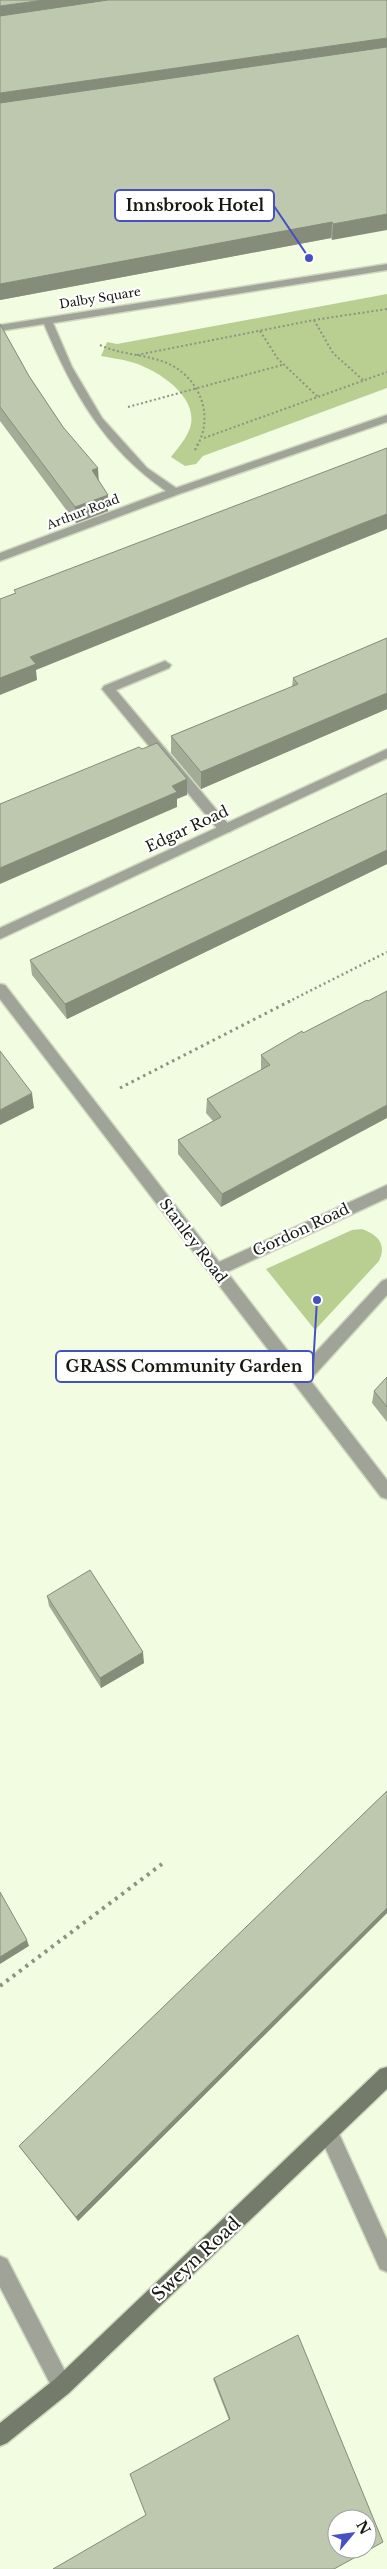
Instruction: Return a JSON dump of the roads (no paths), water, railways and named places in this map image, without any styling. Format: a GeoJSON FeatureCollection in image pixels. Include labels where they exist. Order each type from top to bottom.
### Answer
{"type":"FeatureCollection","features":[{"type":"Feature","properties":{"kind":"street","name":"Dalby Square"},"geometry":{"type":"LineString","coordinates":[[175,492],[143,470],[96,416],[67,367],[47,320],[387,267]]}},
{"type":"Feature","properties":{"kind":"street"},"geometry":{"type":"LineString","coordinates":[[0,328],[47,320]]}},
{"type":"Feature","properties":{"kind":"street"},"geometry":{"type":"LineString","coordinates":[[175,492],[387,418]]}},
{"type":"Feature","properties":{"kind":"street","name":"Arthur Road"},"geometry":{"type":"LineString","coordinates":[[0,558],[175,492]]}},
{"type":"Feature","properties":{"kind":"street"},"geometry":{"type":"LineString","coordinates":[[165,665],[108,689],[225,829]]}},
{"type":"Feature","properties":{"kind":"street","name":"Edgar Road"},"geometry":{"type":"LineString","coordinates":[[0,934],[387,753]]}},
{"type":"Feature","properties":{"kind":"street","name":"Stanley Road"},"geometry":{"type":"LineString","coordinates":[[0,989],[387,1492]]}},
{"type":"Feature","properties":{"kind":"street","name":"Gordon Road"},"geometry":{"type":"LineString","coordinates":[[216,1270],[387,1190]]}},
{"type":"Feature","properties":{"kind":"street"},"geometry":{"type":"LineString","coordinates":[[300,1380],[387,1285]]}},
{"type":"Feature","properties":{"kind":"street","name":"Sweyn Road"},"geometry":{"type":"LineString","coordinates":[[0,2436],[62,2386],[329,2134],[387,2076]]}},
{"type":"Feature","properties":{"kind":"street"},"geometry":{"type":"LineString","coordinates":[[329,2134],[387,2262]]}},
{"type":"Feature","properties":{"kind":"street"},"geometry":{"type":"LineString","coordinates":[[0,2266],[62,2386]]}},
{"type":"Feature","properties":{"kind":"place","name":"Innsbrook Hotel"},"geometry":{"type":"Point","coordinates":[309,258]}},
{"type":"Feature","properties":{"kind":"place","name":"GRASS Community Garden"},"geometry":{"type":"Point","coordinates":[317,1300]}}]}
